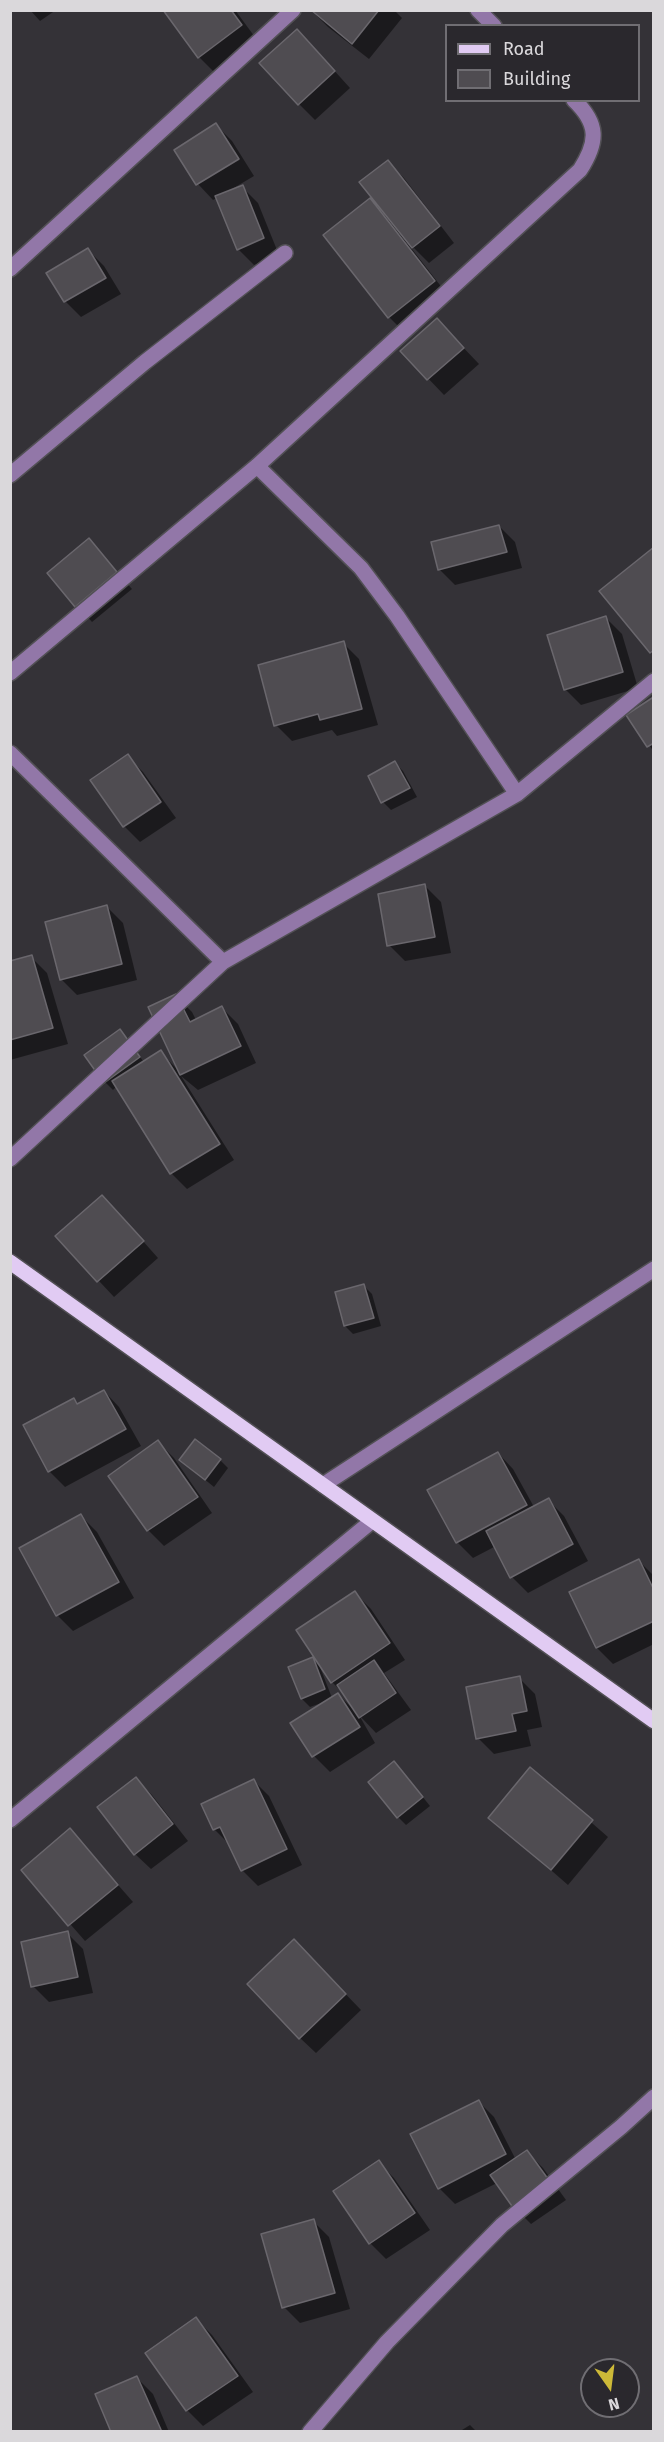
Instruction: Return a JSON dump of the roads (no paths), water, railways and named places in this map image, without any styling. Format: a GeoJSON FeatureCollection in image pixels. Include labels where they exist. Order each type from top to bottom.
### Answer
{"type":"FeatureCollection","features":[{"type":"Feature","properties":{"kind":"main road"},"geometry":{"type":"LineString","coordinates":[[10,1262],[654,1721]]}},
{"type":"Feature","properties":{"kind":"street"},"geometry":{"type":"LineString","coordinates":[[10,269],[293,10]]}},
{"type":"Feature","properties":{"kind":"street"},"geometry":{"type":"LineString","coordinates":[[477,10],[492,24]]}},
{"type":"Feature","properties":{"kind":"street"},"geometry":{"type":"LineString","coordinates":[[10,673],[257,466],[580,170],[592,150],[593,129],[576,102]]}},
{"type":"Feature","properties":{"kind":"street"},"geometry":{"type":"LineString","coordinates":[[10,476],[145,362],[285,253]]}},
{"type":"Feature","properties":{"kind":"street"},"geometry":{"type":"LineString","coordinates":[[257,466],[362,568],[517,794]]}},
{"type":"Feature","properties":{"kind":"street"},"geometry":{"type":"LineString","coordinates":[[10,1158],[223,962],[517,794],[654,681]]}},
{"type":"Feature","properties":{"kind":"street"},"geometry":{"type":"LineString","coordinates":[[10,753],[223,962]]}},
{"type":"Feature","properties":{"kind":"street"},"geometry":{"type":"LineString","coordinates":[[323,1485],[654,1269]]}},
{"type":"Feature","properties":{"kind":"street"},"geometry":{"type":"LineString","coordinates":[[10,1820],[372,1521]]}},
{"type":"Feature","properties":{"kind":"street"},"geometry":{"type":"LineString","coordinates":[[310,2432],[387,2342],[502,2225],[654,2097]]}}]}
